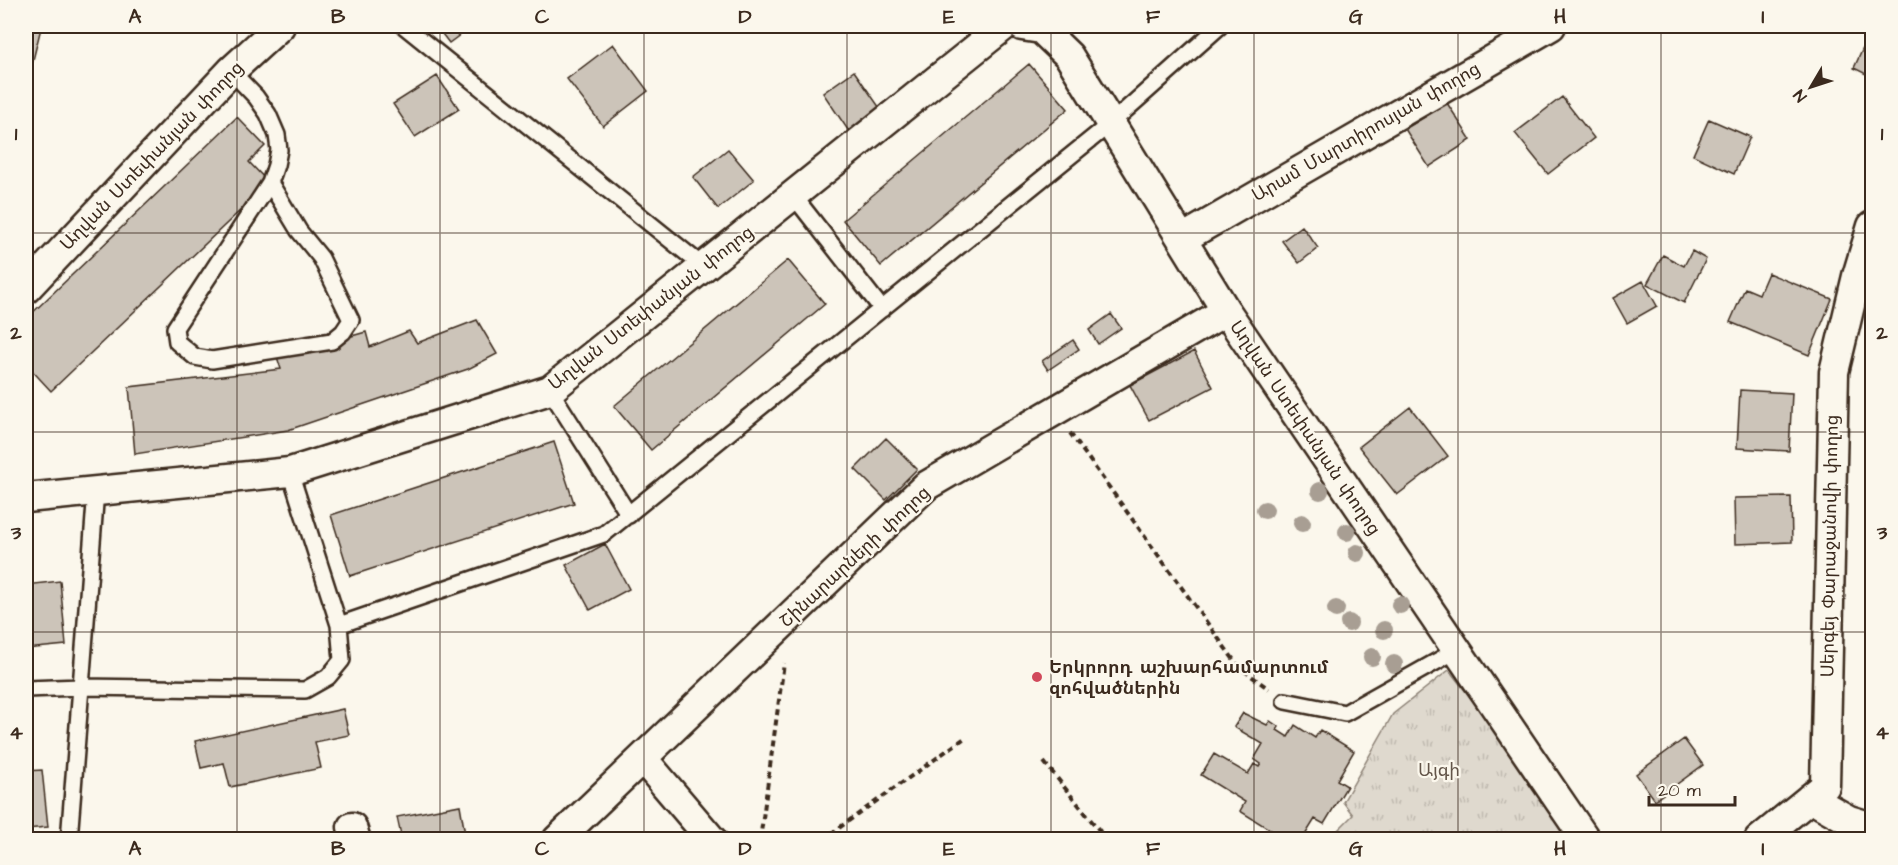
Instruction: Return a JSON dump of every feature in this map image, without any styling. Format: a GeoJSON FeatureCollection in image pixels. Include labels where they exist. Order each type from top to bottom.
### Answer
{"type":"FeatureCollection","features":[{"type":"Feature","properties":{"kind":"street","name":"Աղվան Ստեփանյան փողոց"},"geometry":{"type":"LineString","coordinates":[[26,289],[231,71],[280,26]]}},
{"type":"Feature","properties":{"kind":"street","name":"Աղվան Ստեփանյան փողոց"},"geometry":{"type":"LineString","coordinates":[[26,498],[290,472],[550,390],[1005,26]]}},
{"type":"Feature","properties":{"kind":"street","name":"Աղվան Ստեփանյան փողոց"},"geometry":{"type":"LineString","coordinates":[[1022,26],[1041,29],[1069,56],[1226,311],[1586,840]]}},
{"type":"Feature","properties":{"kind":"street","name":"Արամ Մարտիրոսյան փողոց"},"geometry":{"type":"LineString","coordinates":[[1182,239],[1551,26]]}},
{"type":"Feature","properties":{"kind":"street","name":"Սերգեյ Փարաջանովի փողոց"},"geometry":{"type":"LineString","coordinates":[[1759,840],[1825,786],[1834,372],[1857,276],[1872,226]]}},
{"type":"Feature","properties":{"kind":"street","name":"Շինարարների փողոց"},"geometry":{"type":"LineString","coordinates":[[557,840],[926,486],[1226,311]]}},
{"type":"Feature","properties":{"kind":"street"},"geometry":{"type":"LineString","coordinates":[[643,759],[712,840]]}},
{"type":"Feature","properties":{"kind":"street"},"geometry":{"type":"LineString","coordinates":[[1810,798],[1849,820],[1872,827]]}},
{"type":"Feature","properties":{"kind":"lane"},"geometry":{"type":"LineString","coordinates":[[404,26],[704,267]]}},
{"type":"Feature","properties":{"kind":"lane"},"geometry":{"type":"LineString","coordinates":[[339,625],[604,534],[1111,123],[1220,26]]}},
{"type":"Feature","properties":{"kind":"lane"},"geometry":{"type":"LineString","coordinates":[[231,71],[256,97],[268,114],[277,135],[279,150],[270,183],[175,328],[177,342],[195,357],[212,360],[332,341],[343,332],[351,320],[321,258],[299,231],[270,183]]}},
{"type":"Feature","properties":{"kind":"lane"},"geometry":{"type":"LineString","coordinates":[[793,195],[882,309]]}},
{"type":"Feature","properties":{"kind":"lane"},"geometry":{"type":"LineString","coordinates":[[550,390],[628,515]]}},
{"type":"Feature","properties":{"kind":"lane"},"geometry":{"type":"LineString","coordinates":[[26,689],[81,687],[305,690],[328,677],[342,660],[339,625],[290,472]]}},
{"type":"Feature","properties":{"kind":"lane"},"geometry":{"type":"LineString","coordinates":[[69,840],[96,490]]}},
{"type":"Feature","properties":{"kind":"lane"},"geometry":{"type":"LineString","coordinates":[[1285,701],[1345,713],[1457,650]]}},
{"type":"Feature","properties":{"kind":"path"},"geometry":{"type":"LineString","coordinates":[[1078,397],[1066,427],[1239,667],[1285,701]]}},
{"type":"Feature","properties":{"kind":"path"},"geometry":{"type":"LineString","coordinates":[[760,840],[791,617]]}},
{"type":"Feature","properties":{"kind":"path"},"geometry":{"type":"LineString","coordinates":[[822,840],[966,737]]}},
{"type":"Feature","properties":{"kind":"path"},"geometry":{"type":"LineString","coordinates":[[1044,762],[1107,840]]}},
{"type":"Feature","properties":{"kind":"green space","name":"Այգի"},"geometry":{"type":"Polygon","coordinates":[[[1449,670],[1580,839],[1328,840],[1353,815],[1343,802],[1393,714],[1449,670]]]}},
{"type":"Feature","properties":{"kind":"building"},"geometry":{"type":"Polygon","coordinates":[[[26,26],[41,28],[26,88],[26,26]]]}},
{"type":"Feature","properties":{"kind":"building"},"geometry":{"type":"Polygon","coordinates":[[[436,26],[472,26],[449,43],[436,26]]]}},
{"type":"Feature","properties":{"kind":"building"},"geometry":{"type":"Polygon","coordinates":[[[1870,33],[1872,34],[1872,77],[1854,68],[1870,33]]]}},
{"type":"Feature","properties":{"kind":"building"},"geometry":{"type":"Polygon","coordinates":[[[613,44],[648,91],[603,126],[567,79],[613,44]]]}},
{"type":"Feature","properties":{"kind":"building"},"geometry":{"type":"Polygon","coordinates":[[[1029,64],[1068,109],[881,266],[843,220],[1029,64]]]}},
{"type":"Feature","properties":{"kind":"building"},"geometry":{"type":"Polygon","coordinates":[[[854,71],[882,111],[850,133],[823,93],[854,71]]]}},
{"type":"Feature","properties":{"kind":"building"},"geometry":{"type":"Polygon","coordinates":[[[437,76],[459,109],[415,137],[393,104],[437,76]]]}},
{"type":"Feature","properties":{"kind":"building"},"geometry":{"type":"Polygon","coordinates":[[[1562,97],[1594,138],[1548,174],[1515,133],[1562,97]]]}},
{"type":"Feature","properties":{"kind":"building"},"geometry":{"type":"Polygon","coordinates":[[[1447,103],[1471,140],[1429,167],[1405,129],[1447,103]]]}},
{"type":"Feature","properties":{"kind":"building"},"geometry":{"type":"Polygon","coordinates":[[[237,117],[265,146],[249,162],[269,183],[51,391],[26,364],[26,319],[237,117]]]}},
{"type":"Feature","properties":{"kind":"building"},"geometry":{"type":"Polygon","coordinates":[[[1709,119],[1750,137],[1734,174],[1693,155],[1709,119]]]}},
{"type":"Feature","properties":{"kind":"building"},"geometry":{"type":"Polygon","coordinates":[[[728,149],[754,180],[718,209],[693,177],[728,149]]]}},
{"type":"Feature","properties":{"kind":"building"},"geometry":{"type":"Polygon","coordinates":[[[1302,226],[1318,248],[1299,263],[1282,241],[1302,226]]]}},
{"type":"Feature","properties":{"kind":"building"},"geometry":{"type":"Polygon","coordinates":[[[1692,251],[1706,259],[1684,303],[1647,284],[1663,255],[1684,266],[1692,251]]]}},
{"type":"Feature","properties":{"kind":"building"},"geometry":{"type":"Polygon","coordinates":[[[788,260],[825,304],[651,450],[614,406],[788,260]]]}},
{"type":"Feature","properties":{"kind":"building"},"geometry":{"type":"Polygon","coordinates":[[[1768,273],[1832,299],[1809,355],[1730,322],[1745,288],[1759,294],[1768,273]]]}},
{"type":"Feature","properties":{"kind":"building"},"geometry":{"type":"Polygon","coordinates":[[[1643,281],[1657,306],[1627,323],[1613,298],[1643,281]]]}},
{"type":"Feature","properties":{"kind":"building"},"geometry":{"type":"Polygon","coordinates":[[[1111,314],[1121,328],[1098,344],[1089,330],[1111,314]]]}},
{"type":"Feature","properties":{"kind":"building"},"geometry":{"type":"Polygon","coordinates":[[[477,320],[497,354],[468,369],[288,430],[135,454],[129,387],[281,369],[277,357],[366,332],[370,347],[409,331],[417,343],[477,320]]]}},
{"type":"Feature","properties":{"kind":"building"},"geometry":{"type":"Polygon","coordinates":[[[1073,340],[1079,349],[1048,370],[1042,361],[1073,340]]]}},
{"type":"Feature","properties":{"kind":"building"},"geometry":{"type":"Polygon","coordinates":[[[1194,351],[1213,387],[1149,420],[1130,385],[1194,351]]]}},
{"type":"Feature","properties":{"kind":"building"},"geometry":{"type":"Polygon","coordinates":[[[1740,390],[1792,393],[1789,451],[1737,448],[1740,390]]]}},
{"type":"Feature","properties":{"kind":"building"},"geometry":{"type":"Polygon","coordinates":[[[1410,407],[1448,456],[1397,495],[1359,447],[1410,407]]]}},
{"type":"Feature","properties":{"kind":"building"},"geometry":{"type":"Polygon","coordinates":[[[886,438],[917,469],[886,500],[855,469],[886,438]]]}},
{"type":"Feature","properties":{"kind":"building"},"geometry":{"type":"Polygon","coordinates":[[[554,442],[574,503],[350,576],[331,515],[554,442]]]}},
{"type":"Feature","properties":{"kind":"building"},"geometry":{"type":"Polygon","coordinates":[[[1791,497],[1792,542],[1735,544],[1734,498],[1791,497]]]}},
{"type":"Feature","properties":{"kind":"building"},"geometry":{"type":"Polygon","coordinates":[[[605,544],[629,589],[590,610],[566,565],[605,544]]]}},
{"type":"Feature","properties":{"kind":"building"},"geometry":{"type":"Polygon","coordinates":[[[60,581],[66,645],[26,649],[26,585],[60,581]]]}},
{"type":"Feature","properties":{"kind":"building"},"geometry":{"type":"Polygon","coordinates":[[[343,709],[349,735],[315,742],[321,768],[230,787],[224,763],[201,768],[195,741],[343,709]]]}},
{"type":"Feature","properties":{"kind":"building"},"geometry":{"type":"Polygon","coordinates":[[[1243,713],[1267,725],[1270,721],[1279,727],[1277,730],[1288,737],[1295,725],[1315,738],[1320,730],[1354,751],[1337,780],[1347,786],[1324,824],[1315,819],[1302,840],[1287,840],[1240,811],[1245,802],[1201,775],[1214,754],[1248,774],[1254,764],[1259,767],[1261,764],[1254,759],[1263,744],[1234,727],[1243,713]]]}},
{"type":"Feature","properties":{"kind":"building"},"geometry":{"type":"Polygon","coordinates":[[[1684,739],[1703,765],[1655,800],[1636,774],[1684,739]]]}},
{"type":"Feature","properties":{"kind":"building"},"geometry":{"type":"Polygon","coordinates":[[[42,770],[48,827],[26,829],[26,771],[42,770]]]}},
{"type":"Feature","properties":{"kind":"building"},"geometry":{"type":"Polygon","coordinates":[[[460,805],[466,840],[402,840],[397,817],[460,805]]]}},
{"type":"Feature","properties":{"kind":"place","name":"Երկրորդ աշխարհամարտում զոհվածներին"},"geometry":{"type":"Point","coordinates":[1037,677]}}]}
